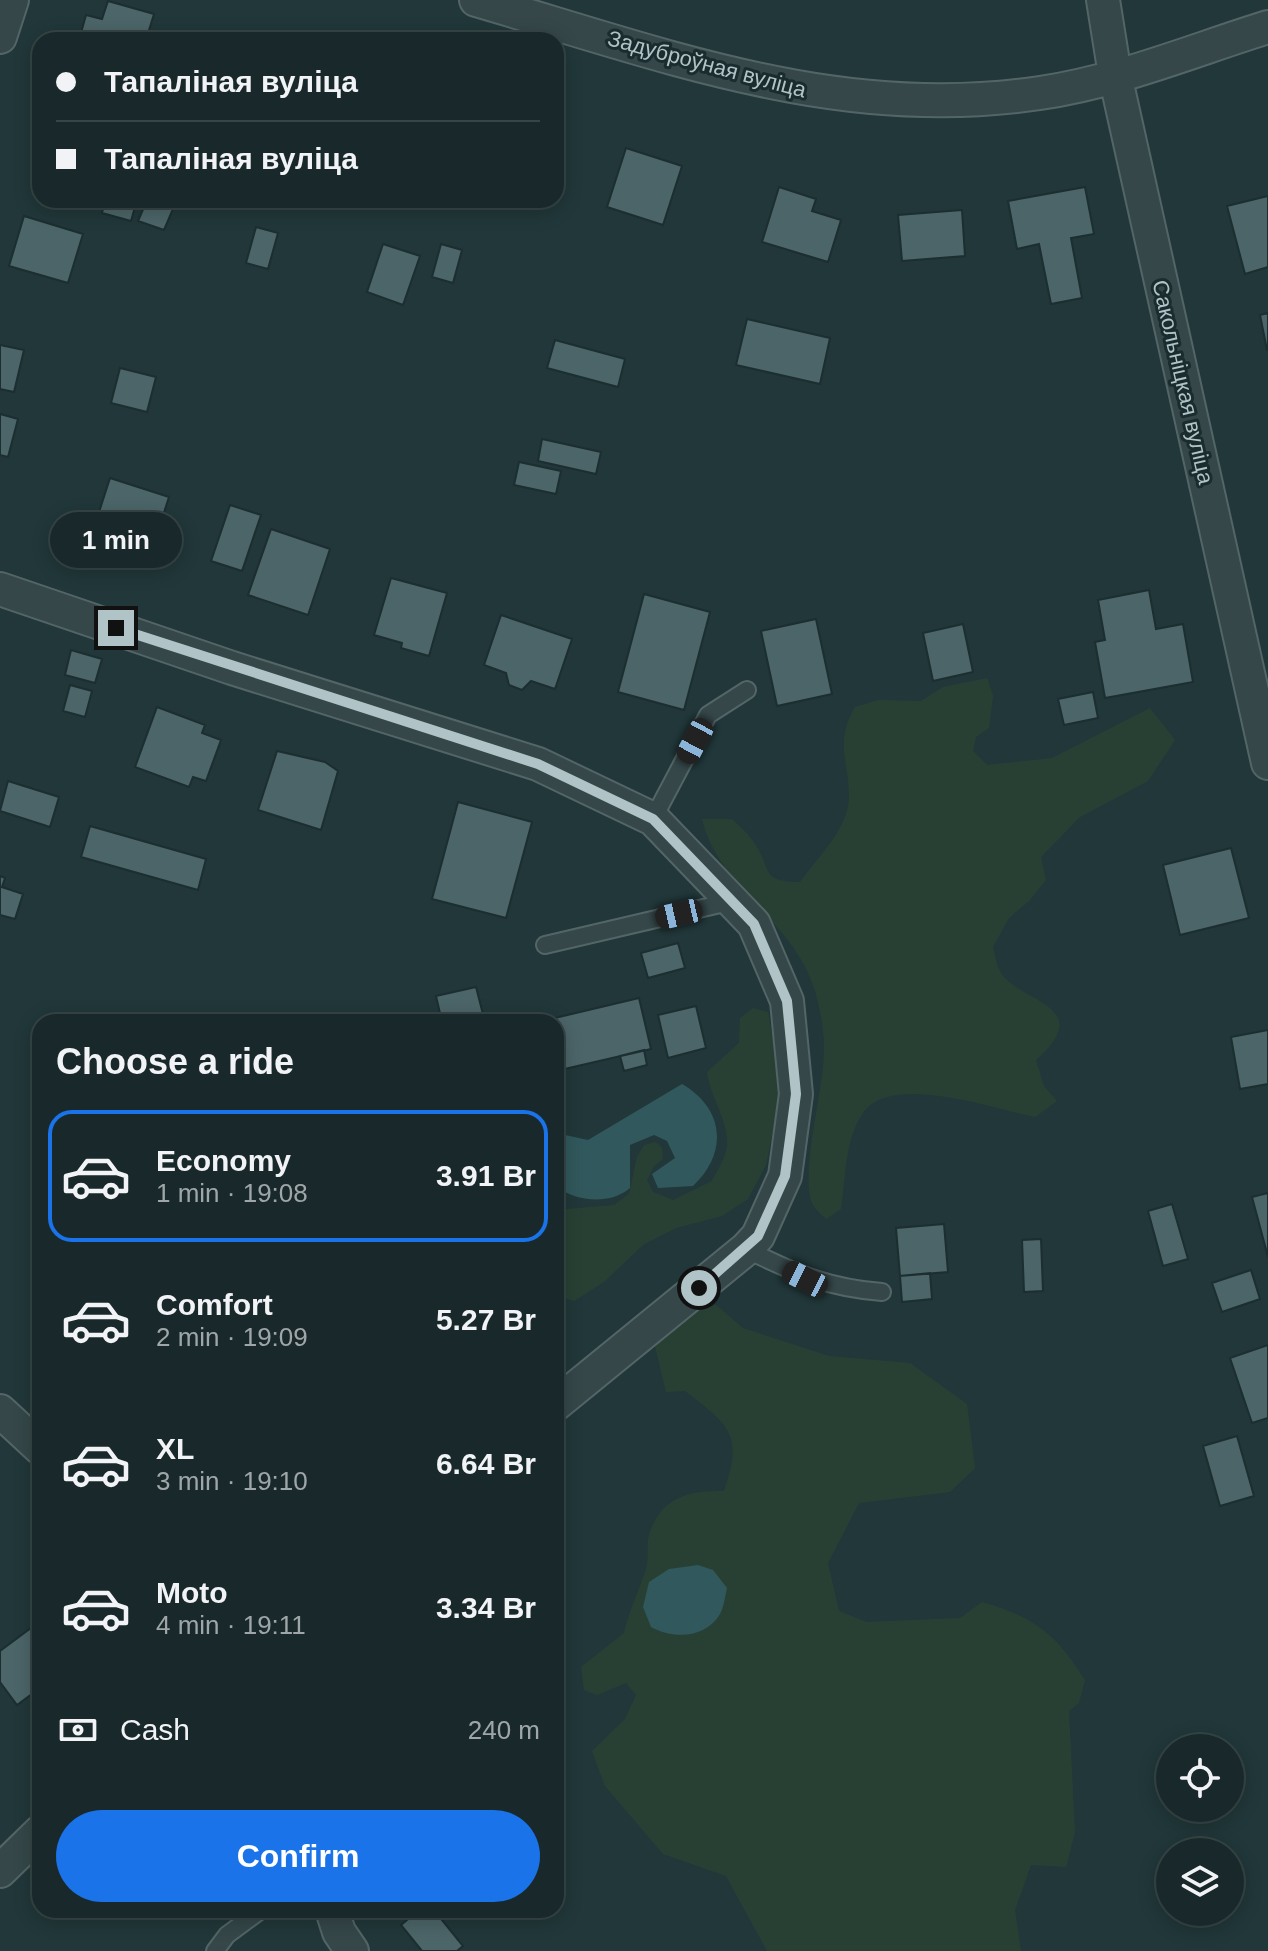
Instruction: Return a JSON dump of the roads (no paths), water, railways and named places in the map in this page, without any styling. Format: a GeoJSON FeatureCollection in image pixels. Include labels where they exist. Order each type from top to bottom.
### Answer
{"type":"FeatureCollection","features":[{"type":"Feature","properties":{"kind":"street"},"geometry":{"type":"LineString","coordinates":[[0,37],[12,0]]}},
{"type":"Feature","properties":{"kind":"street","name":"Задуброўная вуліца"},"geometry":{"type":"LineString","coordinates":[[476,0],[746,78],[823,93],[885,100],[995,98],[1043,93],[1115,75],[1268,27]]}},
{"type":"Feature","properties":{"kind":"street","name":"Сакольніцкая вуліца"},"geometry":{"type":"LineString","coordinates":[[1103,0],[1115,75],[1268,763]]}},
{"type":"Feature","properties":{"kind":"street"},"geometry":{"type":"LineString","coordinates":[[0,589],[232,668],[538,764],[653,819],[754,924],[787,1001],[796,1094],[785,1176],[758,1236],[746,1249],[564,1397]]}},
{"type":"Feature","properties":{"kind":"street"},"geometry":{"type":"LineString","coordinates":[[0,1411],[32,1441]]}},
{"type":"Feature","properties":{"kind":"street"},"geometry":{"type":"LineString","coordinates":[[0,1871],[32,1840]]}},
{"type":"Feature","properties":{"kind":"street"},"geometry":{"type":"LineString","coordinates":[[335,1918],[339,1932],[352,1951]]}},
{"type":"Feature","properties":{"kind":"lane"},"geometry":{"type":"LineString","coordinates":[[653,819],[708,715],[747,690]]}},
{"type":"Feature","properties":{"kind":"lane"},"geometry":{"type":"LineString","coordinates":[[545,945],[733,901]]}},
{"type":"Feature","properties":{"kind":"lane"},"geometry":{"type":"LineString","coordinates":[[746,1249],[805,1279],[847,1289],[882,1292]]}},
{"type":"Feature","properties":{"kind":"lane"},"geometry":{"type":"LineString","coordinates":[[215,1951],[227,1935],[250,1918]]}},
{"type":"Feature","properties":{"kind":"water"},"geometry":{"type":"Polygon","coordinates":[[[682,1084],[707,1106],[717,1132],[712,1160],[693,1186],[658,1188],[652,1174],[675,1158],[667,1141],[654,1135],[630,1145],[630,1188],[603,1199],[583,1198],[564,1191],[564,1135],[588,1140],[682,1084]]]}},
{"type":"Feature","properties":{"kind":"water"},"geometry":{"type":"Polygon","coordinates":[[[698,1565],[713,1570],[727,1588],[720,1614],[714,1622],[697,1632],[679,1635],[651,1627],[643,1607],[649,1582],[669,1569],[698,1565]]]}}]}
